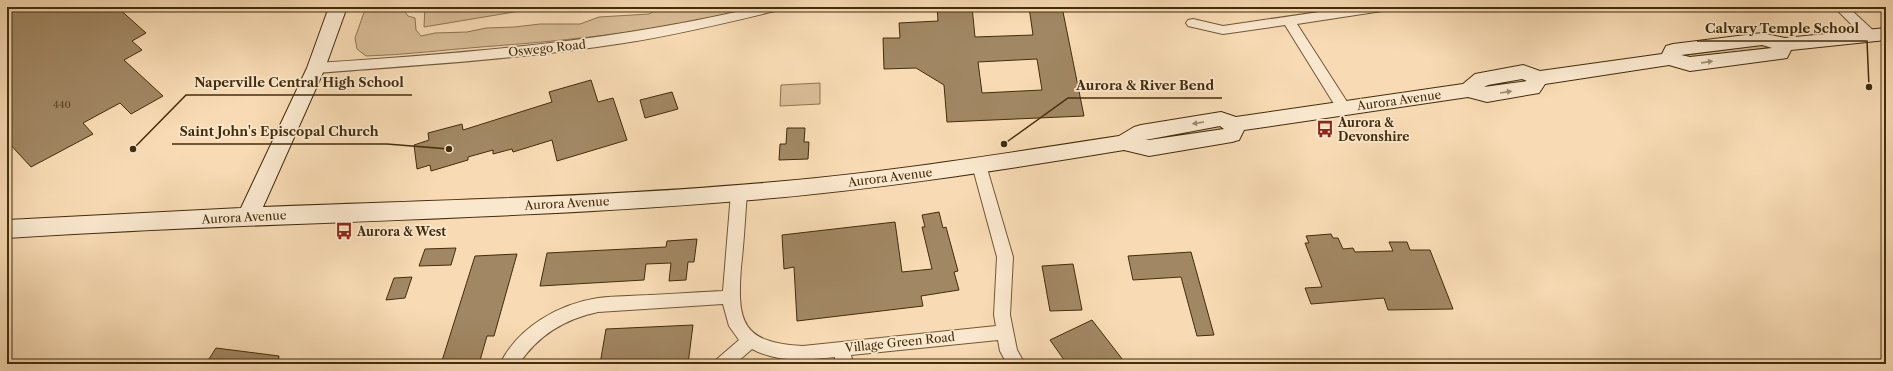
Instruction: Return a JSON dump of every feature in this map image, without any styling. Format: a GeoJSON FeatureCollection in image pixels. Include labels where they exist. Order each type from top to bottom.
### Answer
{"type":"FeatureCollection","features":[{"type":"Feature","properties":{"kind":"main road"},"geometry":{"type":"LineString","coordinates":[[248,217],[316,68],[338,7]]}},
{"type":"Feature","properties":{"kind":"main road","name":"Aurora Avenue"},"geometry":{"type":"LineString","coordinates":[[7,229],[563,204],[739,193],[855,182],[1124,143],[1148,148],[1232,135],[1236,124],[1468,90],[1487,95],[1532,88],[1539,78],[1669,59],[1690,64],[1780,53],[1784,44],[1878,35]]}},
{"type":"Feature","properties":{"kind":"street","name":"Oswego Road"},"geometry":{"type":"LineString","coordinates":[[316,68],[528,51],[603,42],[673,31],[775,7]]}},
{"type":"Feature","properties":{"kind":"street"},"geometry":{"type":"LineString","coordinates":[[1193,23],[1223,30],[1382,7]]}},
{"type":"Feature","properties":{"kind":"street"},"geometry":{"type":"LineString","coordinates":[[1840,7],[1878,35]]}},
{"type":"Feature","properties":{"kind":"street"},"geometry":{"type":"LineString","coordinates":[[1289,21],[1344,108]]}},
{"type":"Feature","properties":{"kind":"street"},"geometry":{"type":"LineString","coordinates":[[979,165],[1005,257],[1002,314],[1004,332],[1009,351],[1016,364]]}},
{"type":"Feature","properties":{"kind":"street"},"geometry":{"type":"LineString","coordinates":[[723,364],[750,340],[733,315],[732,297],[739,193]]}},
{"type":"Feature","properties":{"kind":"street"},"geometry":{"type":"LineString","coordinates":[[509,364],[517,350],[532,334],[559,316],[581,309],[598,306],[732,297]]}},
{"type":"Feature","properties":{"kind":"street","name":"Village Green Road"},"geometry":{"type":"LineString","coordinates":[[750,340],[774,350],[786,353],[843,356],[1004,332]]}},
{"type":"Feature","properties":{"kind":"shaded area"},"geometry":{"type":"Polygon","coordinates":[[[366,7],[410,7],[405,12],[408,16],[415,18],[416,30],[421,36],[435,33],[467,32],[486,28],[540,24],[580,24],[599,17],[649,14],[661,7],[755,7],[687,22],[585,38],[409,54],[366,56],[357,49],[355,38],[366,7]]]}},
{"type":"Feature","properties":{"kind":"shaded area"},"geometry":{"type":"Polygon","coordinates":[[[425,7],[544,7],[424,27],[425,7]]]}},
{"type":"Feature","properties":{"kind":"shaded area"},"geometry":{"type":"Polygon","coordinates":[[[1771,44],[1773,47],[1682,59],[1679,56],[1771,44]]]}},
{"type":"Feature","properties":{"kind":"shaded area"},"geometry":{"type":"Polygon","coordinates":[[[820,83],[820,104],[780,106],[781,85],[820,83]]]}},
{"type":"Feature","properties":{"kind":"shaded area"},"geometry":{"type":"Polygon","coordinates":[[[1228,125],[1229,127],[1207,132],[1141,142],[1149,137],[1228,125]]]}},
{"type":"Feature","properties":{"kind":"building"},"geometry":{"type":"Polygon","coordinates":[[[7,7],[117,7],[146,33],[132,41],[142,50],[124,60],[163,96],[131,114],[120,103],[83,123],[93,134],[31,167],[7,141],[7,7]]]}},
{"type":"Feature","properties":{"kind":"building"},"geometry":{"type":"Polygon","coordinates":[[[937,7],[972,7],[975,37],[1033,35],[1029,7],[1062,7],[1084,116],[947,122],[944,85],[916,68],[884,69],[883,38],[900,38],[899,23],[938,21],[937,7]],[[1037,59],[978,62],[982,93],[1042,90],[1037,59]]]}},
{"type":"Feature","properties":{"kind":"building"},"geometry":{"type":"Polygon","coordinates":[[[591,80],[598,102],[613,98],[627,140],[557,161],[552,140],[513,152],[512,149],[493,154],[493,150],[468,157],[468,160],[431,171],[430,165],[417,169],[414,145],[429,140],[428,133],[462,124],[463,130],[552,102],[549,92],[591,80]]]}},
{"type":"Feature","properties":{"kind":"building"},"geometry":{"type":"Polygon","coordinates":[[[672,92],[678,109],[645,118],[640,100],[672,92]]]}},
{"type":"Feature","properties":{"kind":"building"},"geometry":{"type":"Polygon","coordinates":[[[787,128],[805,128],[804,142],[809,142],[808,159],[779,160],[780,144],[786,144],[787,128]]]}},
{"type":"Feature","properties":{"kind":"building"},"geometry":{"type":"Polygon","coordinates":[[[939,212],[943,228],[946,227],[958,271],[954,272],[959,290],[921,296],[923,306],[797,321],[794,267],[784,269],[782,235],[895,222],[902,272],[932,269],[922,227],[925,227],[922,215],[939,212]]]}},
{"type":"Feature","properties":{"kind":"building"},"geometry":{"type":"Polygon","coordinates":[[[1331,234],[1333,238],[1338,238],[1343,249],[1353,248],[1355,252],[1393,251],[1389,242],[1407,242],[1410,250],[1430,250],[1453,309],[1388,310],[1384,298],[1311,304],[1305,288],[1322,287],[1305,243],[1309,243],[1306,236],[1331,234]]]}},
{"type":"Feature","properties":{"kind":"building"},"geometry":{"type":"Polygon","coordinates":[[[697,239],[694,262],[688,262],[686,280],[669,281],[671,263],[646,264],[644,280],[540,286],[547,253],[666,247],[667,241],[697,239]]]}},
{"type":"Feature","properties":{"kind":"building"},"geometry":{"type":"Polygon","coordinates":[[[456,248],[451,265],[419,266],[425,249],[456,248]]]}},
{"type":"Feature","properties":{"kind":"building"},"geometry":{"type":"Polygon","coordinates":[[[1191,252],[1214,335],[1197,336],[1181,277],[1133,280],[1128,256],[1191,252]]]}},
{"type":"Feature","properties":{"kind":"building"},"geometry":{"type":"Polygon","coordinates":[[[517,254],[494,336],[487,336],[479,364],[441,364],[475,256],[517,254]]]}},
{"type":"Feature","properties":{"kind":"building"},"geometry":{"type":"Polygon","coordinates":[[[1073,264],[1082,310],[1050,311],[1042,266],[1073,264]]]}},
{"type":"Feature","properties":{"kind":"building"},"geometry":{"type":"Polygon","coordinates":[[[412,277],[405,298],[386,300],[394,278],[412,277]]]}},
{"type":"Feature","properties":{"kind":"building"},"geometry":{"type":"Polygon","coordinates":[[[1092,320],[1126,364],[1067,364],[1050,340],[1092,320]]]}},
{"type":"Feature","properties":{"kind":"building"},"geometry":{"type":"Polygon","coordinates":[[[693,325],[688,364],[600,364],[606,329],[693,325]]]}},
{"type":"Feature","properties":{"kind":"building"},"geometry":{"type":"Polygon","coordinates":[[[216,348],[279,356],[278,364],[208,364],[209,362],[207,362],[216,348]]]}},
{"type":"Feature","properties":{"kind":"place","name":"Calvary Temple School"},"geometry":{"type":"Point","coordinates":[1869,87]}},
{"type":"Feature","properties":{"kind":"place","name":"Aurora & Devonshire"},"geometry":{"type":"Point","coordinates":[1325,129]}},
{"type":"Feature","properties":{"kind":"place","name":"Aurora & River Bend"},"geometry":{"type":"Point","coordinates":[1004,144]}},
{"type":"Feature","properties":{"kind":"place","name":"Naperville Central High School"},"geometry":{"type":"Point","coordinates":[133,149]}},
{"type":"Feature","properties":{"kind":"place","name":"Saint John's Episcopal Church"},"geometry":{"type":"Point","coordinates":[449,149]}},
{"type":"Feature","properties":{"kind":"place","name":"Aurora & West"},"geometry":{"type":"Point","coordinates":[344,231]}}]}
